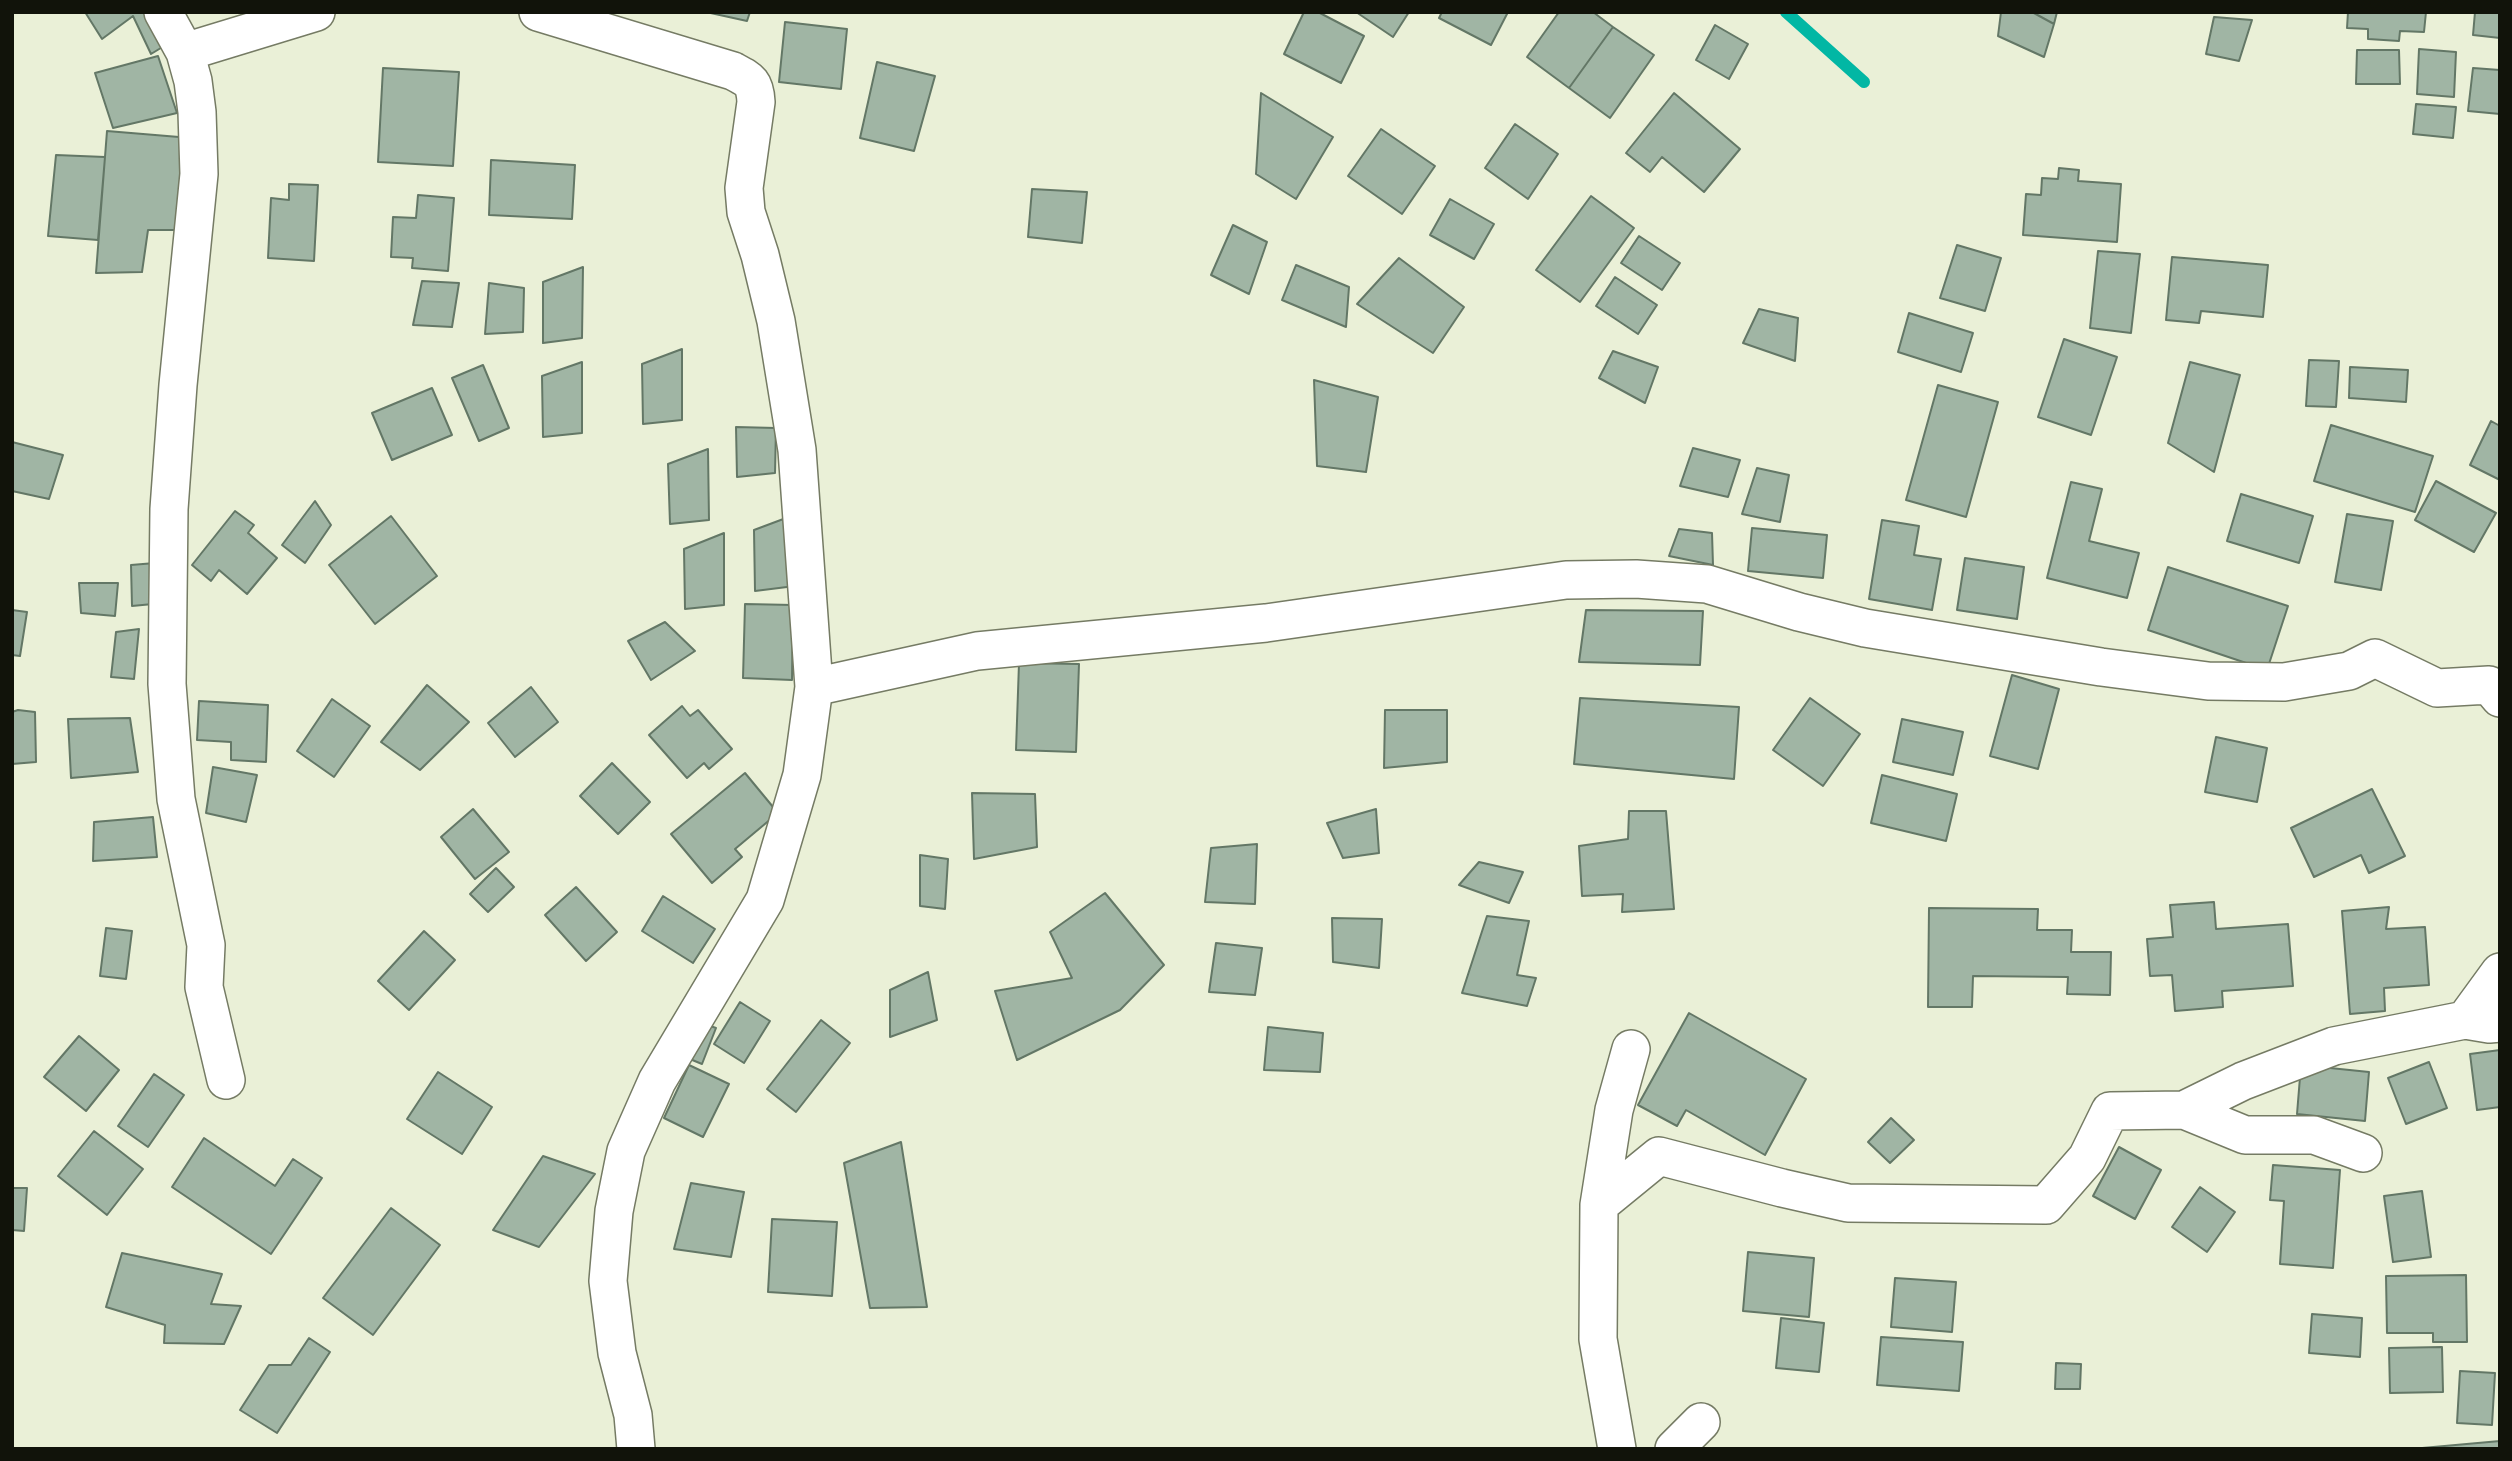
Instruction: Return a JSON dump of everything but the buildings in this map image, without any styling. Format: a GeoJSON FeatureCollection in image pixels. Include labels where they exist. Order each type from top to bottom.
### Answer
{"type":"FeatureCollection","features":[{"type":"Feature","properties":{"kind":"street"},"geometry":{"type":"LineString","coordinates":[[163,12],[185,52],[197,112],[199,174],[177,385],[169,509],[167,684],[176,799],[206,945],[204,987],[226,1080]]}},
{"type":"Feature","properties":{"kind":"street"},"geometry":{"type":"LineString","coordinates":[[185,52],[316,12]]}},
{"type":"Feature","properties":{"kind":"street"},"geometry":{"type":"LineString","coordinates":[[538,12],[733,71],[749,79],[755,91],[756,102],[744,188],[746,212],[776,321],[797,450],[814,687],[802,775],[765,900],[657,1081],[626,1151],[614,1212],[608,1281],[617,1353],[633,1415],[636,1449]]}},
{"type":"Feature","properties":{"kind":"street"},"geometry":{"type":"LineString","coordinates":[[814,687],[977,651],[1266,623],[1566,580],[1636,579],[1707,584],[1798,612],[1865,628],[2101,667],[2208,681],[2284,682],[2349,671],[2375,658],[2438,688],[2489,685],[2500,698]]}},
{"type":"Feature","properties":{"kind":"street"},"geometry":{"type":"LineString","coordinates":[[2184,1110],[2243,1081],[2334,1046],[2482,1022],[2500,972]]}},
{"type":"Feature","properties":{"kind":"street"},"geometry":{"type":"LineString","coordinates":[[1617,1449],[1598,1339],[1599,1205],[1614,1110],[1631,1049]]}},
{"type":"Feature","properties":{"kind":"street"},"geometry":{"type":"LineString","coordinates":[[1599,1205],[1659,1156],[1848,1203],[2046,1205],[2087,1158],[2110,1111],[2184,1110],[2245,1135],[2314,1135],[2363,1153]]}},
{"type":"Feature","properties":{"kind":"street"},"geometry":{"type":"LineString","coordinates":[[1674,1449],[1701,1422]]}},
{"type":"Feature","properties":{"kind":"waterway"},"geometry":{"type":"LineString","coordinates":[[1786,12],[1864,82]]}}]}
